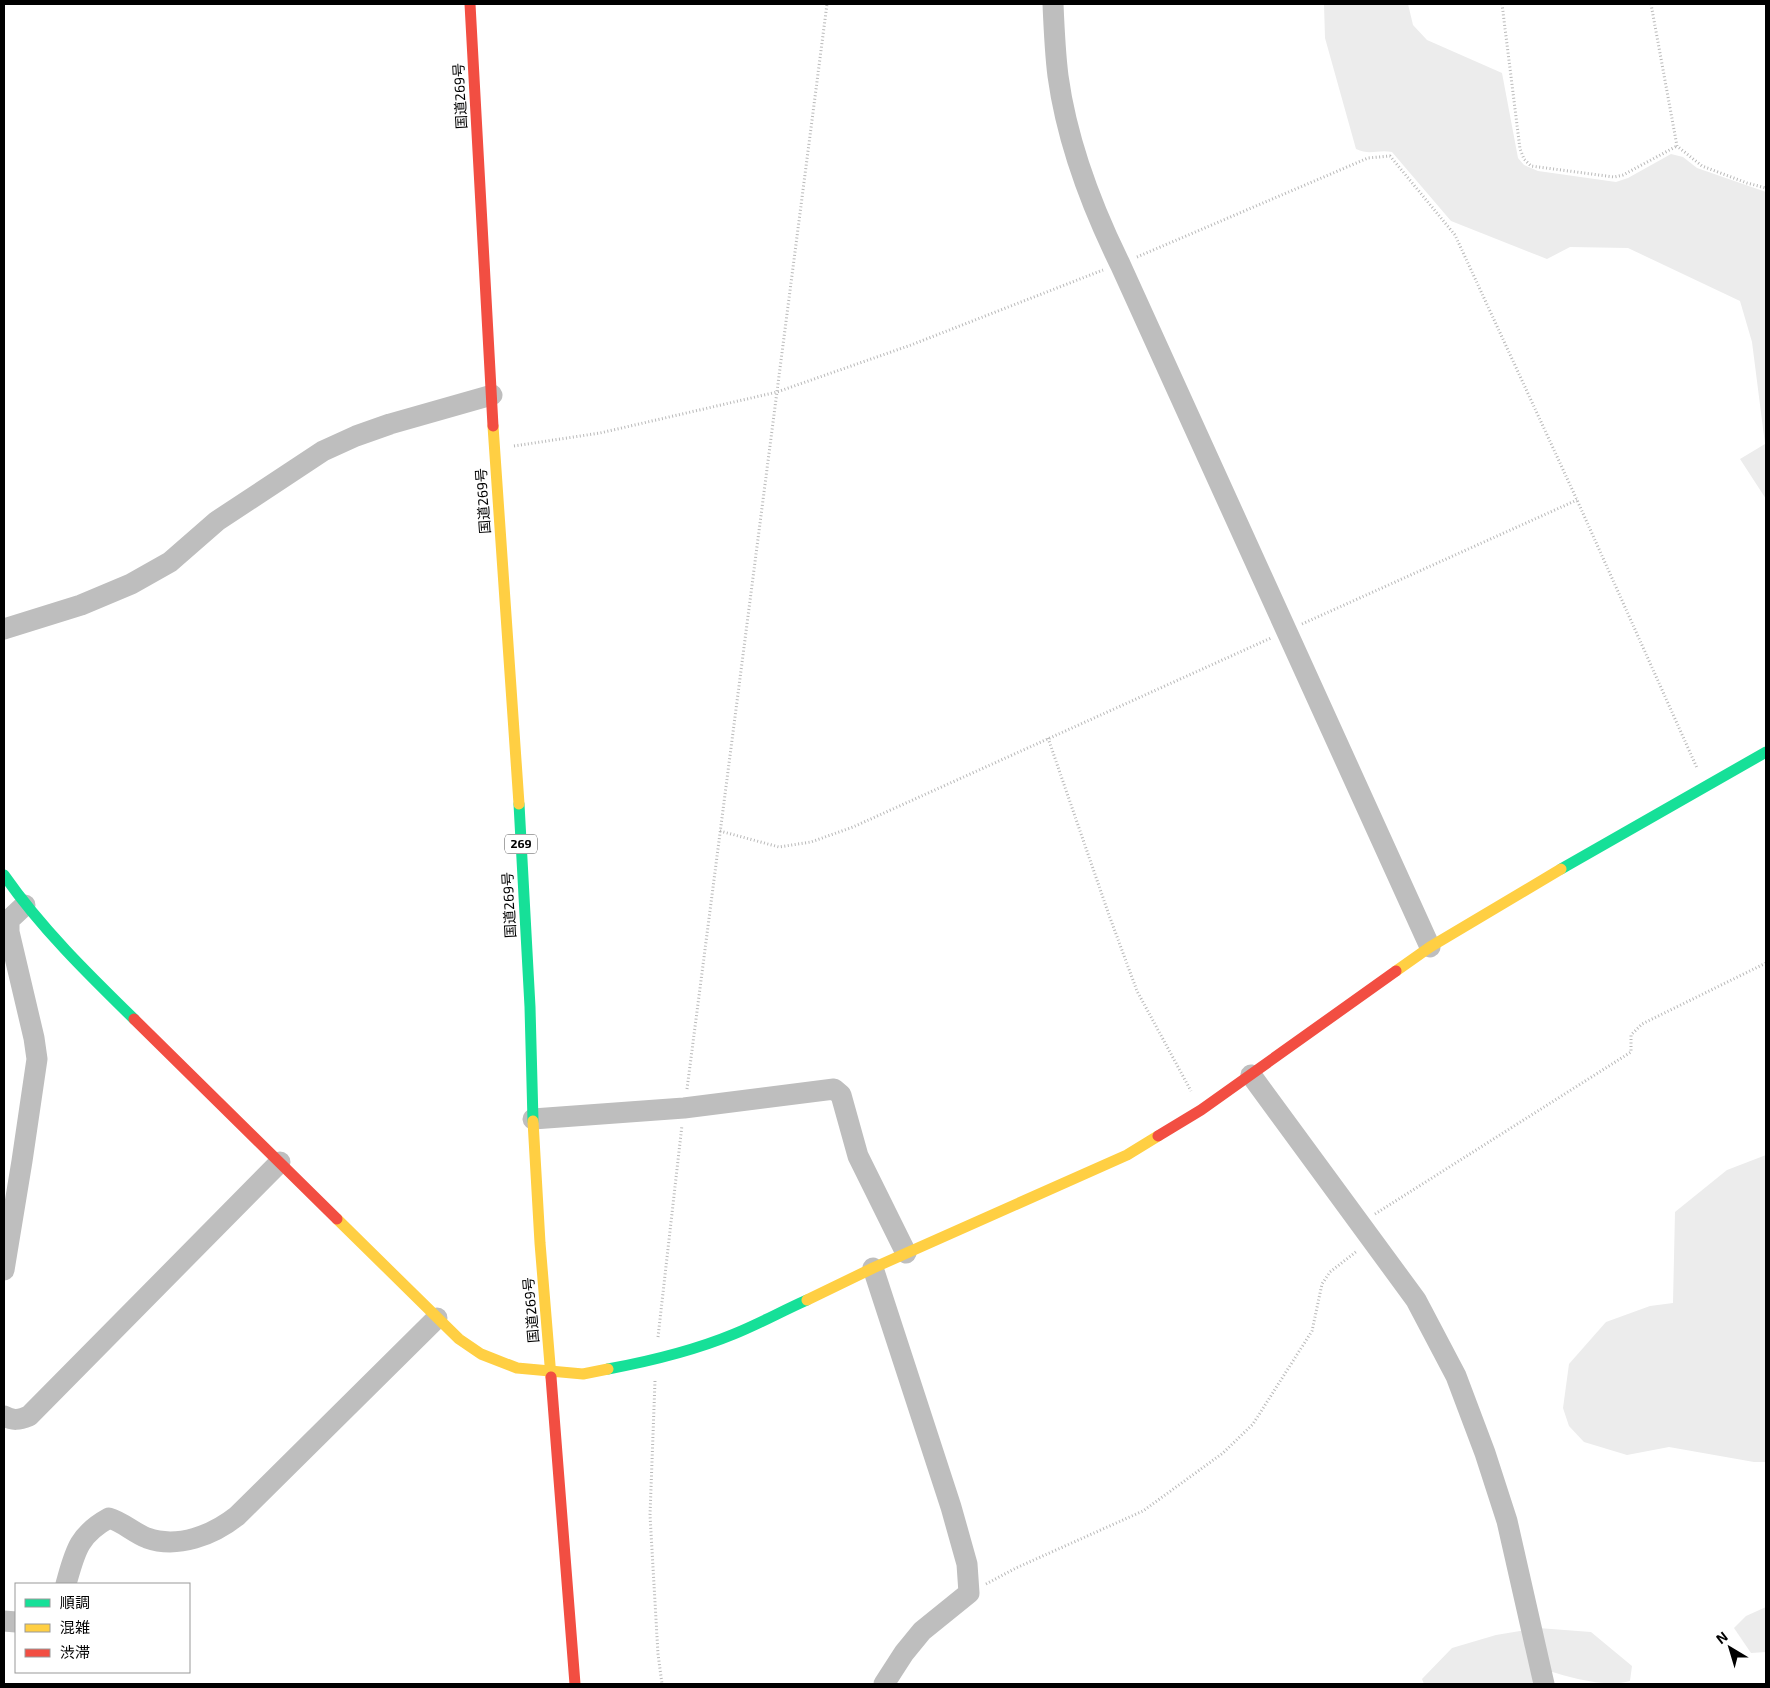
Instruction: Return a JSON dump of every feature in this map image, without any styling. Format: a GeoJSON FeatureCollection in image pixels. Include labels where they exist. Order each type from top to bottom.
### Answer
{"type":"FeatureCollection","features":[{"type":"Feature","properties":{"kind":"main road","name":"国道269号"},"geometry":{"type":"LineString","coordinates":[[470,4],[494,449],[530,1007],[533,1119],[540,1242],[575,1684]]}},
{"type":"Feature","properties":{"kind":"main road"},"geometry":{"type":"LineString","coordinates":[[4,876],[26,905],[102,988],[459,1339],[481,1354],[517,1368],[583,1374],[655,1360],[734,1334],[873,1268],[1126,1155],[1202,1110],[1430,946],[1603,844],[1766,752]]}},
{"type":"Feature","properties":{"kind":"street"},"geometry":{"type":"LineString","coordinates":[[1053,4],[1058,77],[1072,141],[1083,178],[1102,228],[1430,946]]}},
{"type":"Feature","properties":{"kind":"street"},"geometry":{"type":"LineString","coordinates":[[4,629],[81,605],[131,584],[170,562],[217,521],[323,450],[390,424],[492,395]]}},
{"type":"Feature","properties":{"kind":"street"},"geometry":{"type":"LineString","coordinates":[[4,1270],[37,1059],[34,1038],[9,932],[9,920],[26,905]]}},
{"type":"Feature","properties":{"kind":"street"},"geometry":{"type":"LineString","coordinates":[[1251,1075],[1416,1300],[1456,1376],[1485,1453],[1507,1522],[1544,1684]]}},
{"type":"Feature","properties":{"kind":"street"},"geometry":{"type":"LineString","coordinates":[[533,1119],[684,1108],[834,1089],[841,1095],[858,1156],[906,1254]]}},
{"type":"Feature","properties":{"kind":"street"},"geometry":{"type":"LineString","coordinates":[[4,1416],[11,1420],[20,1420],[29,1416],[280,1162]]}},
{"type":"Feature","properties":{"kind":"street"},"geometry":{"type":"LineString","coordinates":[[873,1268],[951,1507],[967,1564],[969,1593],[922,1631],[904,1652],[884,1684]]}},
{"type":"Feature","properties":{"kind":"street"},"geometry":{"type":"LineString","coordinates":[[66,1583],[76,1550],[80,1544],[98,1524],[110,1518],[146,1537],[160,1542],[187,1540],[212,1533],[225,1526],[437,1318]]}},
{"type":"Feature","properties":{"kind":"path"},"geometry":{"type":"LineString","coordinates":[[662,1684],[658,1654],[650,1515],[655,1360],[684,1108],[778,392],[826,4]]}},
{"type":"Feature","properties":{"kind":"path"},"geometry":{"type":"LineString","coordinates":[[1502,4],[1520,150],[1524,159],[1531,166],[1614,177],[1623,175],[1677,146]]}},
{"type":"Feature","properties":{"kind":"path"},"geometry":{"type":"LineString","coordinates":[[1651,4],[1677,146],[1702,166],[1766,188]]}},
{"type":"Feature","properties":{"kind":"path"},"geometry":{"type":"LineString","coordinates":[[494,449],[600,433],[778,392],[911,345],[1120,264],[1368,158],[1390,156],[1455,235],[1577,500],[1705,787]]}},
{"type":"Feature","properties":{"kind":"path"},"geometry":{"type":"LineString","coordinates":[[720,831],[779,847],[811,842],[854,827],[1577,500]]}},
{"type":"Feature","properties":{"kind":"path"},"geometry":{"type":"LineString","coordinates":[[1048,738],[1137,991],[1202,1110]]}},
{"type":"Feature","properties":{"kind":"path"},"geometry":{"type":"LineString","coordinates":[[969,1593],[1016,1568],[1143,1511],[1223,1453],[1253,1424],[1312,1331],[1322,1284],[1330,1272],[1366,1232],[1631,1052],[1630,1035],[1642,1024],[1766,964]]}},
{"type":"Feature","properties":{"kind":"shaded area"},"geometry":{"type":"Polygon","coordinates":[[[1324,4],[1408,4],[1413,25],[1427,40],[1502,73],[1518,158],[1524,165],[1538,171],[1616,182],[1628,178],[1671,154],[1683,157],[1697,168],[1766,192],[1766,499],[1740,459],[1765,444],[1752,342],[1740,301],[1628,248],[1570,247],[1547,259],[1451,221],[1392,152],[1366,152],[1356,149],[1325,38],[1324,4]]]}},
{"type":"Feature","properties":{"kind":"shaded area"},"geometry":{"type":"Polygon","coordinates":[[[1766,1155],[1766,1462],[1754,1462],[1669,1447],[1627,1455],[1584,1442],[1569,1426],[1563,1408],[1569,1364],[1606,1322],[1650,1306],[1673,1303],[1675,1212],[1727,1170],[1766,1155]]]}},
{"type":"Feature","properties":{"kind":"shaded area"},"geometry":{"type":"Polygon","coordinates":[[[1766,1607],[1766,1652],[1751,1653],[1734,1628],[1746,1616],[1766,1607]]]}},
{"type":"Feature","properties":{"kind":"shaded area"},"geometry":{"type":"Polygon","coordinates":[[[1538,1628],[1591,1632],[1632,1666],[1630,1681],[1600,1683],[1549,1671],[1536,1684],[1424,1684],[1422,1679],[1452,1648],[1496,1635],[1538,1628]]]}},
{"type":"Feature","properties":{"kind":"traffic: fast"},"geometry":{"type":"LineString","coordinates":[[1561,869],[1766,752]]}},
{"type":"Feature","properties":{"kind":"traffic: fast"},"geometry":{"type":"LineString","coordinates":[[519,804],[530,1007],[533,1121]]}},
{"type":"Feature","properties":{"kind":"traffic: fast"},"geometry":{"type":"LineString","coordinates":[[4,875],[49,932],[82,968],[134,1019]]}},
{"type":"Feature","properties":{"kind":"traffic: fast"},"geometry":{"type":"LineString","coordinates":[[608,1369],[656,1359],[703,1346],[743,1330],[807,1300]]}},
{"type":"Feature","properties":{"kind":"traffic: slow"},"geometry":{"type":"LineString","coordinates":[[493,426],[519,804]]}},
{"type":"Feature","properties":{"kind":"traffic: slow"},"geometry":{"type":"LineString","coordinates":[[1396,971],[1430,947],[1561,869]]}},
{"type":"Feature","properties":{"kind":"traffic: slow"},"geometry":{"type":"LineString","coordinates":[[533,1121],[540,1243],[551,1377]]}},
{"type":"Feature","properties":{"kind":"traffic: slow"},"geometry":{"type":"LineString","coordinates":[[807,1300],[873,1268],[1127,1155],[1158,1136]]}},
{"type":"Feature","properties":{"kind":"traffic: slow"},"geometry":{"type":"LineString","coordinates":[[337,1219],[459,1339],[481,1354],[517,1368],[583,1374],[608,1369]]}},
{"type":"Feature","properties":{"kind":"traffic: jam"},"geometry":{"type":"LineString","coordinates":[[470,4],[493,426]]}},
{"type":"Feature","properties":{"kind":"traffic: jam"},"geometry":{"type":"LineString","coordinates":[[1158,1136],[1201,1110],[1396,971]]}},
{"type":"Feature","properties":{"kind":"traffic: jam"},"geometry":{"type":"LineString","coordinates":[[134,1019],[337,1219]]}},
{"type":"Feature","properties":{"kind":"traffic: jam"},"geometry":{"type":"LineString","coordinates":[[551,1377],[575,1684]]}}]}
